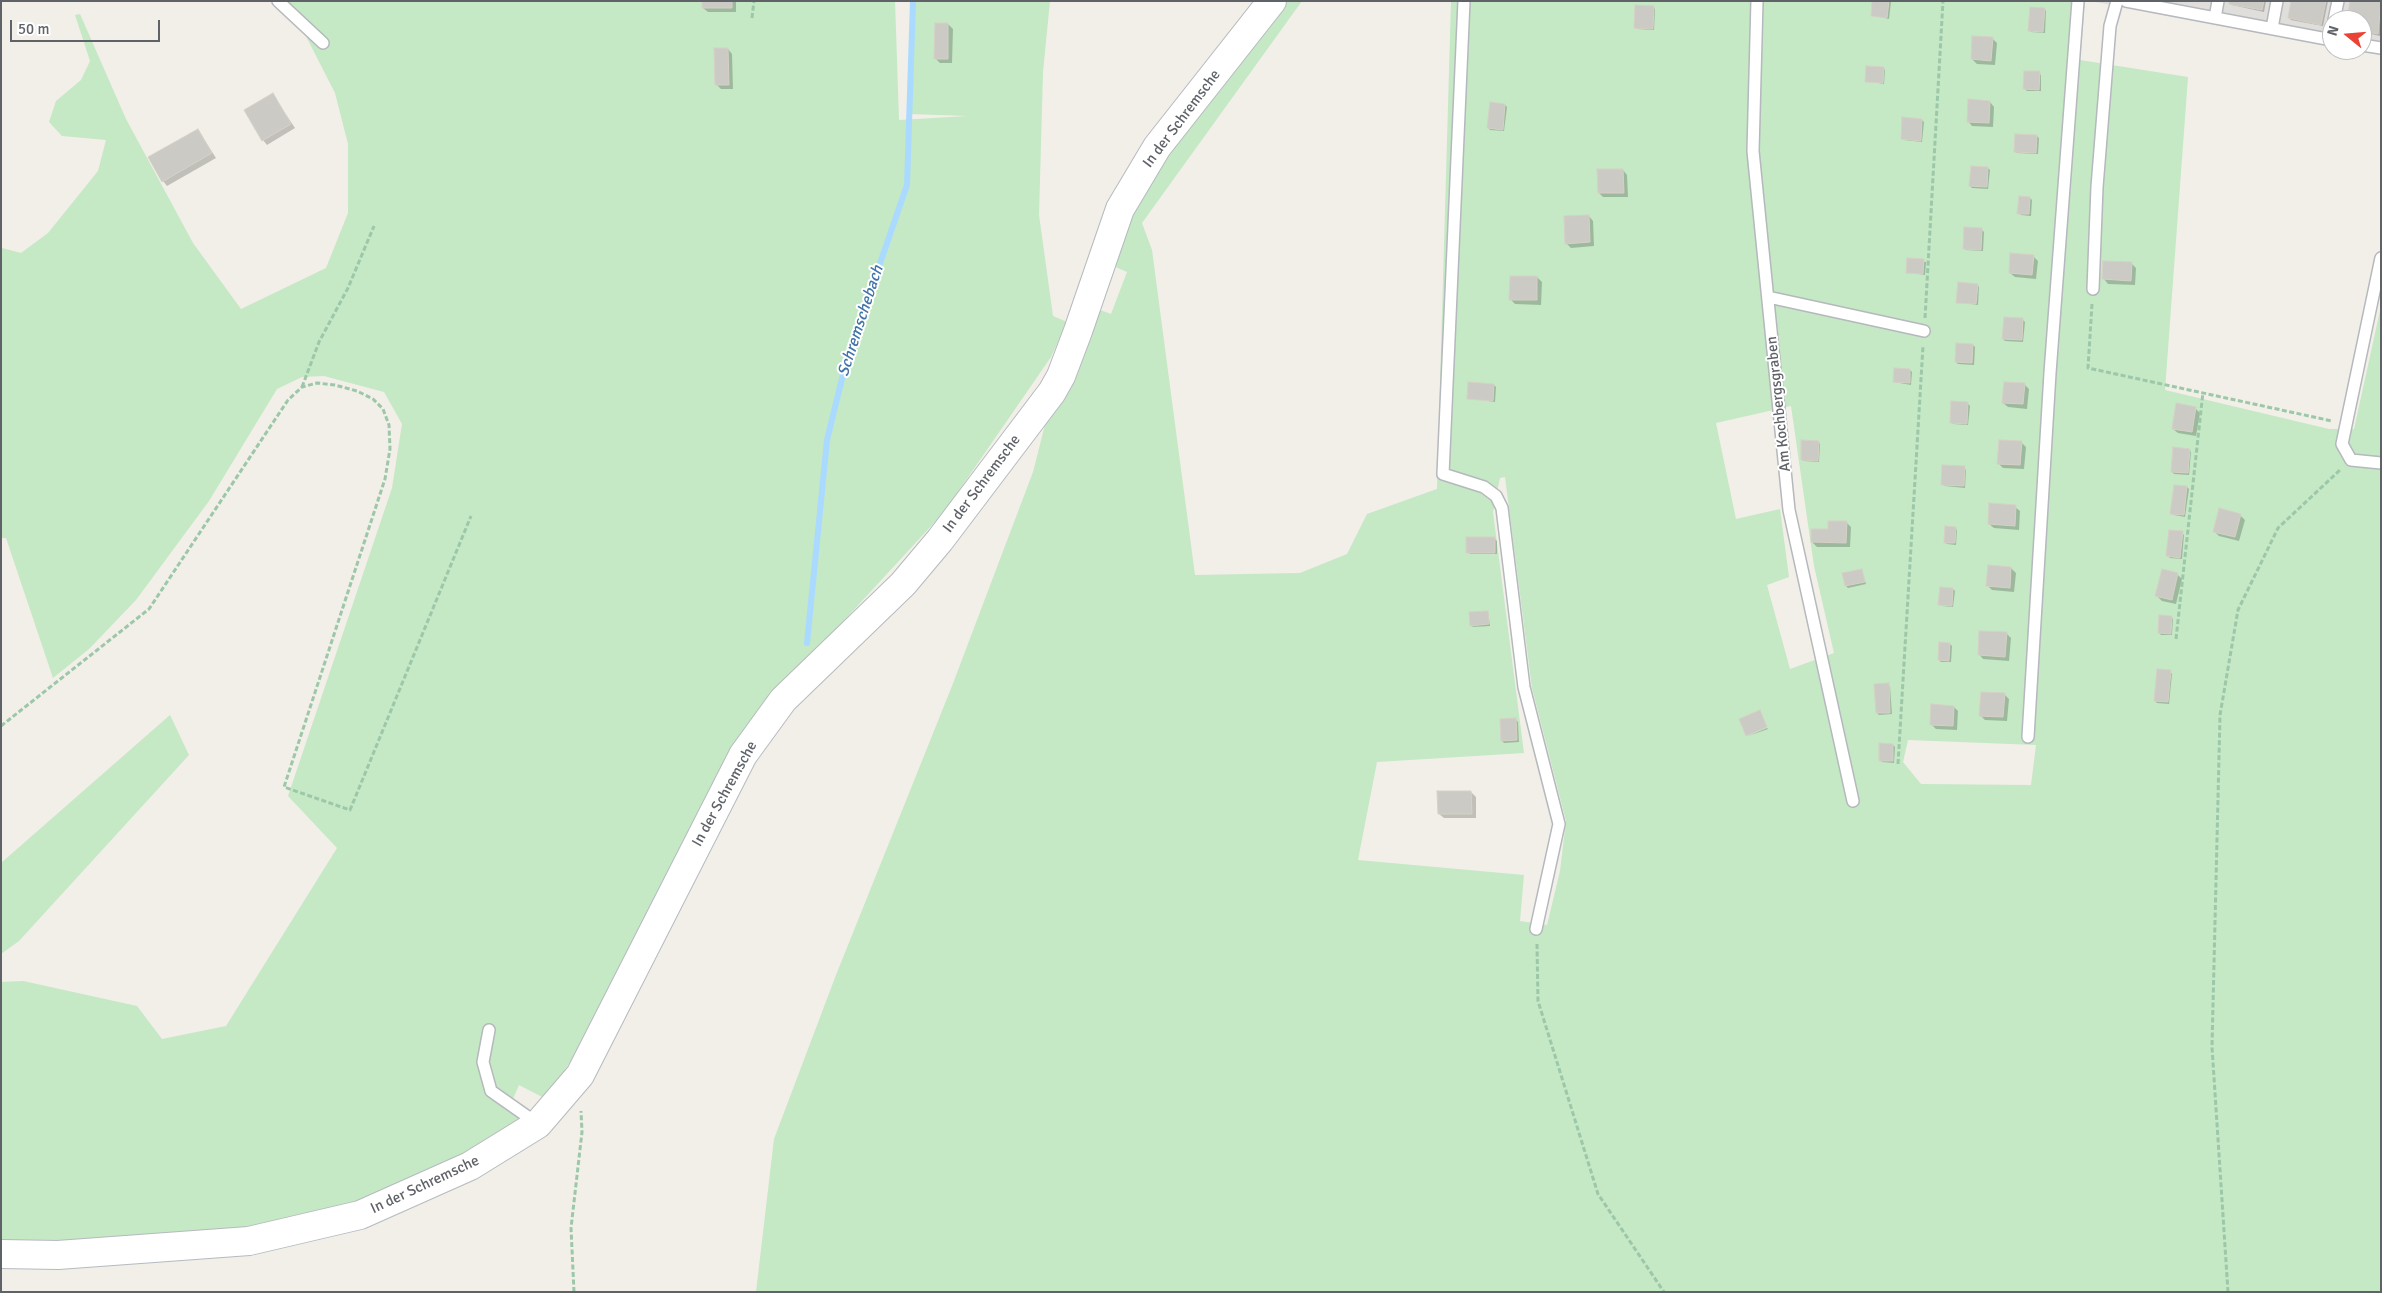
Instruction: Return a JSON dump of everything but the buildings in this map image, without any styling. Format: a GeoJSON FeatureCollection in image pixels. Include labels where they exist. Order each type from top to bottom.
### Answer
{"type":"FeatureCollection","features":[{"type":"Feature","properties":{"kind":"street","name":"In der Schremsche"},"geometry":{"type":"LineString","coordinates":[[1,1254],[58,1255],[249,1241],[360,1215],[470,1166],[538,1124],[580,1075],[743,755],[783,700],[903,584],[940,540],[1052,392],[1068,358],[1120,209],[1157,147],[1272,1]]}},
{"type":"Feature","properties":{"kind":"lane"},"geometry":{"type":"LineString","coordinates":[[278,1],[323,43]]}},
{"type":"Feature","properties":{"kind":"lane"},"geometry":{"type":"LineString","coordinates":[[1464,1],[1443,474],[1484,487],[1496,496],[1502,508],[1524,687],[1559,824],[1536,929]]}},
{"type":"Feature","properties":{"kind":"lane","name":"Am Kochbergsgraben"},"geometry":{"type":"LineString","coordinates":[[1757,1],[1753,152],[1790,510],[1853,801]]}},
{"type":"Feature","properties":{"kind":"lane"},"geometry":{"type":"LineString","coordinates":[[2028,737],[2050,373],[2078,1]]}},
{"type":"Feature","properties":{"kind":"lane"},"geometry":{"type":"LineString","coordinates":[[2093,289],[2097,187],[2110,26],[2117,1]]}},
{"type":"Feature","properties":{"kind":"lane"},"geometry":{"type":"LineString","coordinates":[[2126,1],[2158,4],[2215,18],[2322,36]]}},
{"type":"Feature","properties":{"kind":"lane"},"geometry":{"type":"LineString","coordinates":[[2215,18],[2218,1]]}},
{"type":"Feature","properties":{"kind":"lane"},"geometry":{"type":"LineString","coordinates":[[2272,28],[2277,1]]}},
{"type":"Feature","properties":{"kind":"lane"},"geometry":{"type":"LineString","coordinates":[[2381,258],[2342,444],[2352,460],[2381,463]]}},
{"type":"Feature","properties":{"kind":"lane"},"geometry":{"type":"LineString","coordinates":[[1768,297],[1924,331]]}},
{"type":"Feature","properties":{"kind":"lane"},"geometry":{"type":"LineString","coordinates":[[489,1030],[483,1062],[491,1091],[538,1124]]}},
{"type":"Feature","properties":{"kind":"path"},"geometry":{"type":"LineString","coordinates":[[752,18],[754,1]]}},
{"type":"Feature","properties":{"kind":"path"},"geometry":{"type":"LineString","coordinates":[[1898,764],[1944,1]]}},
{"type":"Feature","properties":{"kind":"path"},"geometry":{"type":"LineString","coordinates":[[1,726],[149,608],[288,400],[302,387],[319,342],[348,288],[374,226]]}},
{"type":"Feature","properties":{"kind":"path"},"geometry":{"type":"LineString","coordinates":[[2093,289],[2088,368],[2346,424]]}},
{"type":"Feature","properties":{"kind":"path"},"geometry":{"type":"LineString","coordinates":[[302,387],[317,383],[335,385],[357,391],[373,399],[383,409],[389,425],[390,449],[385,479],[284,787],[350,810],[472,516]]}},
{"type":"Feature","properties":{"kind":"path"},"geometry":{"type":"LineString","coordinates":[[2176,639],[2203,392]]}},
{"type":"Feature","properties":{"kind":"path"},"geometry":{"type":"LineString","coordinates":[[2228,1292],[2212,1047],[2220,715],[2238,610],[2278,528],[2352,460]]}},
{"type":"Feature","properties":{"kind":"path"},"geometry":{"type":"LineString","coordinates":[[1536,929],[1538,1001],[1598,1194],[1664,1292]]}},
{"type":"Feature","properties":{"kind":"path"},"geometry":{"type":"LineString","coordinates":[[574,1292],[571,1228],[582,1132],[580,1075]]}},
{"type":"Feature","properties":{"kind":"shaded area"},"geometry":{"type":"Polygon","coordinates":[[[2090,1],[2381,1],[2381,54],[2372,52],[2372,10],[2322,10],[2322,43],[2090,1]]]}},
{"type":"Feature","properties":{"kind":"green space"},"geometry":{"type":"Polygon","coordinates":[[[288,1],[895,1],[899,120],[968,116],[910,114],[913,1],[1050,1],[1043,72],[1039,215],[1053,316],[1067,322],[1051,357],[944,512],[815,652],[774,691],[706,797],[579,1048],[546,1099],[519,1085],[509,1108],[523,1122],[349,1226],[1,1262],[1,982],[23,981],[137,1006],[162,1039],[226,1026],[337,848],[288,796],[392,488],[402,424],[384,392],[324,376],[302,377],[277,389],[209,501],[136,600],[89,649],[53,678],[6,538],[1,538],[1,197],[2,248],[21,253],[48,233],[98,171],[106,140],[62,136],[49,122],[56,101],[81,80],[90,61],[75,15],[80,14],[126,119],[193,243],[241,309],[326,268],[348,213],[348,144],[335,93],[288,1]]]}},
{"type":"Feature","properties":{"kind":"green space"},"geometry":{"type":"Polygon","coordinates":[[[1282,1],[1302,1],[1142,223],[1152,250],[1195,575],[1300,573],[1347,554],[1367,514],[1437,489],[1451,1],[2085,1],[2080,60],[2188,77],[2165,390],[2329,429],[2354,429],[2381,306],[2381,1292],[756,1292],[774,1139],[836,975],[952,686],[1033,472],[1049,409],[1095,308],[1111,314],[1127,272],[1111,265],[1149,175],[1282,1]],[[1791,406],[1716,423],[1736,519],[1780,509],[1789,577],[1767,585],[1790,669],[1834,653],[1814,566],[1791,406]],[[1505,477],[1500,478],[1493,512],[1524,753],[1377,762],[1358,860],[1524,875],[1520,921],[1547,925],[1560,871],[1566,821],[1532,688],[1505,477]],[[1908,740],[1903,762],[1921,784],[2031,785],[2036,745],[1908,740]]]}},
{"type":"Feature","properties":{"kind":"green space"},"geometry":{"type":"Polygon","coordinates":[[[170,715],[189,755],[19,941],[1,954],[1,863],[170,715]]]}},
{"type":"Feature","properties":{"kind":"waterway","name":"Schremschebach"},"geometry":{"type":"LineString","coordinates":[[807,643],[827,440],[846,362],[907,185],[913,1]]}}]}
